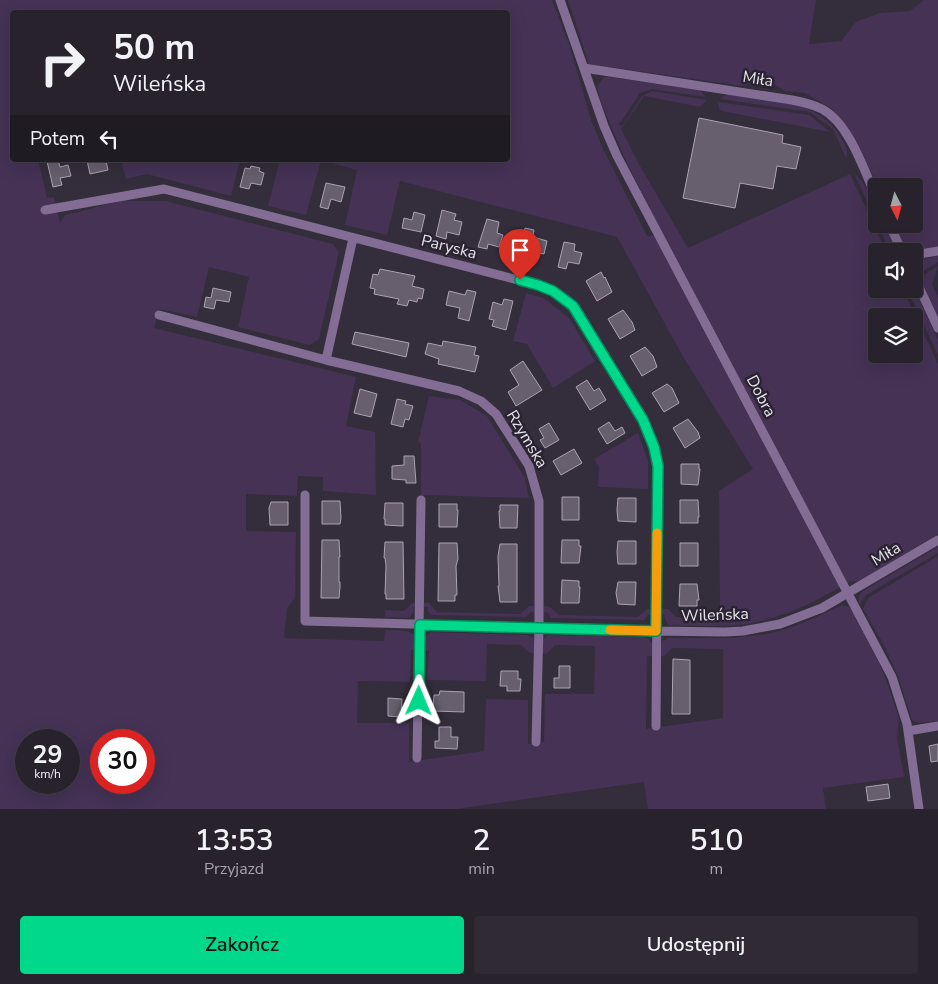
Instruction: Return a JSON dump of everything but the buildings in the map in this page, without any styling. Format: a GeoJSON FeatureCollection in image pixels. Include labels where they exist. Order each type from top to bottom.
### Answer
{"type":"FeatureCollection","features":[{"type":"Feature","properties":{"kind":"street","name":"Dobra"},"geometry":{"type":"LineString","coordinates":[[560,0],[604,126],[617,156],[892,677],[903,708],[908,730],[919,809]]}},
{"type":"Feature","properties":{"kind":"street","name":"Miła"},"geometry":{"type":"LineString","coordinates":[[584,68],[810,104],[824,110],[837,121],[847,134],[868,179]]}},
{"type":"Feature","properties":{"kind":"street","name":"Paryska"},"geometry":{"type":"LineString","coordinates":[[46,210],[164,189],[538,285],[560,295],[579,313],[643,420],[654,447],[658,466],[656,726]]}},
{"type":"Feature","properties":{"kind":"street"},"geometry":{"type":"LineString","coordinates":[[326,360],[354,238]]}},
{"type":"Feature","properties":{"kind":"street"},"geometry":{"type":"LineString","coordinates":[[923,254],[938,251]]}},
{"type":"Feature","properties":{"kind":"street"},"geometry":{"type":"LineString","coordinates":[[923,296],[938,328]]}},
{"type":"Feature","properties":{"kind":"street","name":"Rzymska"},"geometry":{"type":"LineString","coordinates":[[159,315],[326,360],[459,391],[482,401],[496,414],[529,466],[537,488],[539,507],[539,628],[536,742]]}},
{"type":"Feature","properties":{"kind":"street","name":"Wileńska"},"geometry":{"type":"LineString","coordinates":[[305,495],[305,621],[725,632],[762,628],[808,614],[848,593]]}},
{"type":"Feature","properties":{"kind":"street"},"geometry":{"type":"LineString","coordinates":[[417,758],[421,500]]}},
{"type":"Feature","properties":{"kind":"street","name":"Miła"},"geometry":{"type":"LineString","coordinates":[[848,593],[938,540]]}},
{"type":"Feature","properties":{"kind":"street"},"geometry":{"type":"LineString","coordinates":[[908,730],[938,726]]}},
{"type":"Feature","properties":{"kind":"shaded area"},"geometry":{"type":"Polygon","coordinates":[[[0,0],[552,0],[570,47],[591,120],[603,149],[647,236],[663,235],[625,159],[600,100],[597,86],[604,77],[700,90],[706,97],[652,89],[640,93],[621,122],[618,123],[620,126],[623,125],[642,96],[652,91],[707,100],[700,107],[644,96],[621,129],[636,159],[688,248],[850,174],[868,212],[868,233],[878,233],[882,243],[868,243],[868,298],[907,298],[912,308],[868,308],[868,363],[923,363],[923,332],[938,364],[938,534],[859,581],[851,581],[815,601],[790,612],[751,623],[710,626],[669,625],[664,614],[661,614],[661,609],[668,609],[676,617],[720,618],[719,491],[753,469],[685,360],[617,237],[400,181],[387,235],[345,225],[357,170],[328,162],[510,162],[510,10],[10,10],[10,162],[38,162],[47,198],[54,197],[60,223],[65,215],[121,201],[166,201],[333,244],[339,252],[319,339],[310,345],[238,327],[249,277],[209,267],[197,317],[159,309],[154,328],[356,377],[346,426],[375,432],[376,495],[323,491],[323,477],[298,476],[297,496],[246,494],[246,531],[296,532],[295,598],[287,608],[284,638],[384,641],[385,630],[407,631],[414,635],[416,638],[416,650],[411,650],[410,682],[358,681],[357,723],[409,723],[409,762],[484,751],[486,699],[528,700],[528,744],[544,742],[545,694],[594,694],[595,646],[555,645],[546,654],[542,653],[543,641],[548,635],[644,637],[649,639],[653,645],[652,656],[647,656],[646,729],[723,718],[723,649],[672,648],[664,656],[660,656],[662,641],[669,638],[729,638],[760,635],[789,628],[842,605],[849,607],[857,617],[884,674],[899,718],[897,738],[904,777],[823,788],[826,809],[648,809],[644,782],[456,809],[0,809],[0,0]]]}},
{"type":"Feature","properties":{"kind":"shaded area"},"geometry":{"type":"Polygon","coordinates":[[[568,0],[816,0],[809,44],[841,41],[856,22],[880,13],[910,11],[924,0],[938,0],[938,246],[923,249],[923,243],[903,243],[899,233],[923,233],[923,178],[874,178],[851,133],[832,109],[805,93],[785,91],[772,83],[760,81],[743,86],[589,64],[568,0]]]}},
{"type":"Feature","properties":{"kind":"shaded area"},"geometry":{"type":"Polygon","coordinates":[[[727,94],[776,100],[807,109],[821,116],[833,126],[845,144],[846,158],[833,129],[810,112],[720,99],[727,94]]]}},
{"type":"Feature","properties":{"kind":"shaded area"},"geometry":{"type":"Polygon","coordinates":[[[718,102],[809,115],[830,132],[722,111],[719,109],[718,102]]]}},
{"type":"Feature","properties":{"kind":"shaded area"},"geometry":{"type":"Polygon","coordinates":[[[122,162],[240,162],[231,196],[147,174],[126,179],[122,162]]]}},
{"type":"Feature","properties":{"kind":"shaded area"},"geometry":{"type":"Polygon","coordinates":[[[279,162],[320,162],[306,215],[268,206],[279,162]]]}},
{"type":"Feature","properties":{"kind":"shaded area"},"geometry":{"type":"Polygon","coordinates":[[[854,173],[868,192],[868,204],[854,173]]]}},
{"type":"Feature","properties":{"kind":"shaded area"},"geometry":{"type":"Polygon","coordinates":[[[881,233],[888,233],[893,243],[886,243],[881,233]]]}},
{"type":"Feature","properties":{"kind":"shaded area"},"geometry":{"type":"Polygon","coordinates":[[[938,256],[938,262],[923,271],[923,260],[938,256]]]}},
{"type":"Feature","properties":{"kind":"shaded area"},"geometry":{"type":"Polygon","coordinates":[[[938,266],[932,284],[938,297],[938,317],[923,284],[925,274],[938,266]]]}},
{"type":"Feature","properties":{"kind":"shaded area"},"geometry":{"type":"Polygon","coordinates":[[[526,293],[543,298],[569,318],[595,361],[553,388],[527,344],[513,341],[526,293]]]}},
{"type":"Feature","properties":{"kind":"shaded area"},"geometry":{"type":"Polygon","coordinates":[[[911,298],[919,298],[938,340],[938,355],[923,323],[923,308],[916,308],[911,298]]]}},
{"type":"Feature","properties":{"kind":"shaded area"},"geometry":{"type":"Polygon","coordinates":[[[429,396],[460,400],[487,416],[525,478],[529,498],[421,495],[421,443],[418,442],[429,396]]]}},
{"type":"Feature","properties":{"kind":"shaded area"},"geometry":{"type":"Polygon","coordinates":[[[638,433],[648,460],[648,489],[598,487],[599,467],[594,459],[638,433]]]}},
{"type":"Feature","properties":{"kind":"shaded area"},"geometry":{"type":"Polygon","coordinates":[[[938,547],[938,553],[866,595],[860,604],[859,596],[863,591],[938,547]]]}},
{"type":"Feature","properties":{"kind":"shaded area"},"geometry":{"type":"Polygon","coordinates":[[[938,556],[938,721],[919,723],[912,720],[898,676],[884,645],[863,609],[868,598],[938,556]]]}},
{"type":"Feature","properties":{"kind":"shaded area"},"geometry":{"type":"Polygon","coordinates":[[[412,603],[417,603],[417,607],[414,607],[413,613],[409,618],[385,617],[385,610],[404,611],[412,603]]]}},
{"type":"Feature","properties":{"kind":"shaded area"},"geometry":{"type":"Polygon","coordinates":[[[424,603],[429,603],[437,612],[520,614],[529,606],[535,606],[534,612],[531,612],[526,617],[432,615],[428,611],[428,607],[424,607],[424,603]]]}},
{"type":"Feature","properties":{"kind":"shaded area"},"geometry":{"type":"Polygon","coordinates":[[[544,606],[550,607],[559,615],[638,617],[647,609],[652,609],[652,614],[648,615],[644,620],[551,618],[547,612],[543,612],[544,606]]]}},
{"type":"Feature","properties":{"kind":"shaded area"},"geometry":{"type":"Polygon","coordinates":[[[431,632],[527,635],[534,638],[535,653],[530,653],[521,645],[487,644],[486,681],[427,680],[429,651],[424,650],[424,642],[426,636],[431,632]]]}},
{"type":"Feature","properties":{"kind":"slow traffic"},"geometry":{"type":"LineString","coordinates":[[610,630],[656,631],[657,533]]}},
{"type":"Feature","properties":{"kind":"route"},"geometry":{"type":"LineString","coordinates":[[419,701],[420,625],[656,631],[658,466],[652,438],[648,428],[579,313],[567,300],[546,287],[520,280]]}}]}
